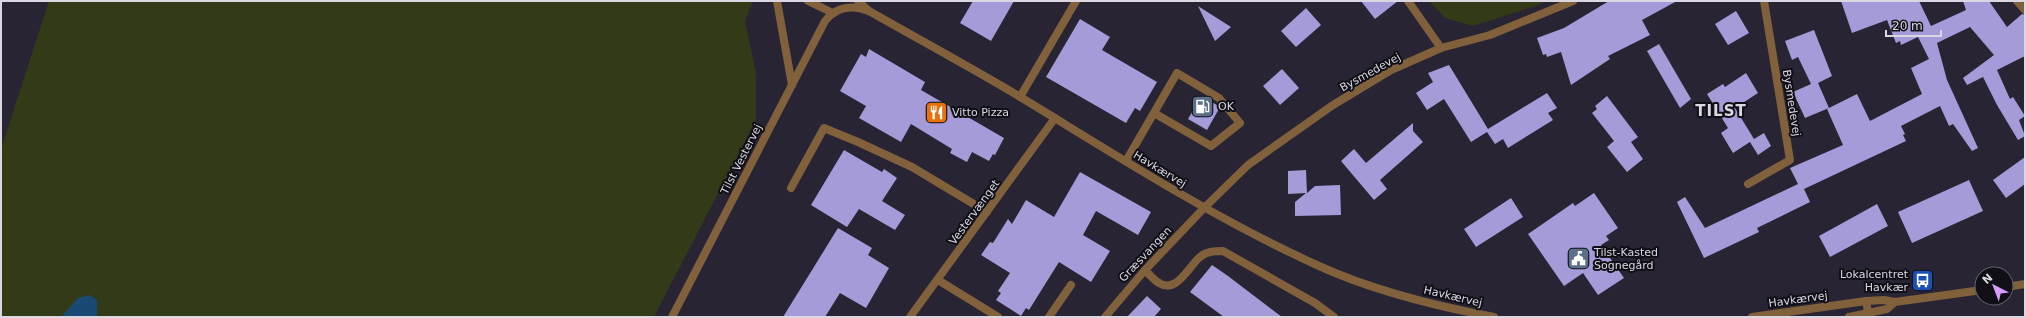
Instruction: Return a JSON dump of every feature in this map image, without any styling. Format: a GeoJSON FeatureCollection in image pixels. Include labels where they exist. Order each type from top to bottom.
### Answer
{"type":"FeatureCollection","features":[{"type":"Feature","properties":{"kind":"street"},"geometry":{"type":"LineString","coordinates":[[777,1],[792,85]]}},
{"type":"Feature","properties":{"kind":"street"},"geometry":{"type":"LineString","coordinates":[[808,1],[833,13]]}},
{"type":"Feature","properties":{"kind":"street"},"geometry":{"type":"LineString","coordinates":[[858,1],[869,11]]}},
{"type":"Feature","properties":{"kind":"street"},"geometry":{"type":"LineString","coordinates":[[863,1],[869,11]]}},
{"type":"Feature","properties":{"kind":"street"},"geometry":{"type":"LineString","coordinates":[[1020,96],[1076,1]]}},
{"type":"Feature","properties":{"kind":"street"},"geometry":{"type":"LineString","coordinates":[[1408,1],[1441,48]]}},
{"type":"Feature","properties":{"kind":"street","name":"Bysmedevej"},"geometry":{"type":"LineString","coordinates":[[1204,208],[1248,165],[1333,105],[1391,70],[1441,48],[1490,35],[1573,1]]}},
{"type":"Feature","properties":{"kind":"street","name":"Bysmedevej"},"geometry":{"type":"LineString","coordinates":[[1748,184],[1790,160],[1764,1]]}},
{"type":"Feature","properties":{"kind":"street"},"geometry":{"type":"LineString","coordinates":[[2017,1],[2025,10]]}},
{"type":"Feature","properties":{"kind":"street","name":"Havkærvej"},"geometry":{"type":"LineString","coordinates":[[833,13],[853,7],[869,11],[1020,96],[1204,208],[1320,266],[1369,285],[1452,309],[1494,317]]}},
{"type":"Feature","properties":{"kind":"street","name":"Tilst Vestervej"},"geometry":{"type":"LineString","coordinates":[[672,317],[792,85],[826,21],[833,13]]}},
{"type":"Feature","properties":{"kind":"street"},"geometry":{"type":"LineString","coordinates":[[1126,161],[1177,73],[1219,98],[1240,123],[1211,146],[1154,113]]}},
{"type":"Feature","properties":{"kind":"street","name":"Vestervænget"},"geometry":{"type":"LineString","coordinates":[[910,317],[988,212],[1055,118]]}},
{"type":"Feature","properties":{"kind":"street"},"geometry":{"type":"LineString","coordinates":[[791,188],[824,128],[858,142],[912,168],[988,212]]}},
{"type":"Feature","properties":{"kind":"street","name":"Græsvangen"},"geometry":{"type":"LineString","coordinates":[[1105,317],[1144,270],[1204,208]]}},
{"type":"Feature","properties":{"kind":"street"},"geometry":{"type":"LineString","coordinates":[[1144,270],[1160,284],[1170,285],[1180,280],[1200,257],[1210,252],[1223,251],[1315,303],[1334,317]]}},
{"type":"Feature","properties":{"kind":"street"},"geometry":{"type":"LineString","coordinates":[[938,280],[998,317]]}},
{"type":"Feature","properties":{"kind":"street"},"geometry":{"type":"LineString","coordinates":[[2014,286],[2025,284]]}},
{"type":"Feature","properties":{"kind":"street"},"geometry":{"type":"LineString","coordinates":[[1049,317],[1071,285]]}},
{"type":"Feature","properties":{"kind":"street","name":"Havkærvej"},"geometry":{"type":"LineString","coordinates":[[1752,317],[1866,301],[1884,300],[1895,302],[1974,291]]}},
{"type":"Feature","properties":{"kind":"street"},"geometry":{"type":"LineString","coordinates":[[1866,301],[1869,315]]}},
{"type":"Feature","properties":{"kind":"street","name":"Havkærvej"},"geometry":{"type":"LineString","coordinates":[[1849,317],[1869,315],[1887,309],[1895,302]]}},
{"type":"Feature","properties":{"kind":"green space"},"geometry":{"type":"Polygon","coordinates":[[[49,1],[753,1],[745,21],[756,73],[756,120],[654,317],[1,317],[1,149],[49,1]]]}},
{"type":"Feature","properties":{"kind":"green space"},"geometry":{"type":"Polygon","coordinates":[[[1429,1],[1546,1],[1533,7],[1473,26],[1445,18],[1429,1]]]}},
{"type":"Feature","properties":{"kind":"water"},"geometry":{"type":"Polygon","coordinates":[[[90,295],[97,300],[97,317],[61,317],[78,298],[90,295]]]}},
{"type":"Feature","properties":{"kind":"building"},"geometry":{"type":"Polygon","coordinates":[[[973,1],[1014,1],[991,41],[960,23],[973,1]]]}},
{"type":"Feature","properties":{"kind":"building"},"geometry":{"type":"Polygon","coordinates":[[[1361,1],[1398,1],[1375,19],[1361,1]]]}},
{"type":"Feature","properties":{"kind":"building"},"geometry":{"type":"Polygon","coordinates":[[[1609,1],[1677,1],[1642,20],[1650,35],[1608,56],[1610,59],[1571,85],[1561,52],[1547,57],[1546,54],[1543,55],[1537,38],[1564,28],[1609,1]]]}},
{"type":"Feature","properties":{"kind":"building"},"geometry":{"type":"Polygon","coordinates":[[[1841,1],[1919,1],[1931,26],[1966,10],[1963,1],[1989,1],[2007,27],[2022,14],[2025,15],[2025,56],[1997,70],[2010,99],[2013,97],[2025,116],[2019,120],[2025,136],[2018,140],[1997,105],[1983,77],[1967,85],[1963,78],[1994,55],[1970,27],[1937,43],[1947,80],[1978,148],[1972,151],[1953,124],[1949,126],[1940,106],[1901,126],[1905,134],[1903,135],[1906,141],[1804,189],[1810,202],[1757,228],[1759,232],[1704,258],[1677,202],[1685,197],[1705,228],[1798,184],[1790,168],[1843,145],[1827,109],[1857,94],[1870,121],[1922,94],[1911,68],[1929,59],[1918,37],[1901,45],[1900,41],[1896,43],[1887,20],[1852,33],[1841,1]]]}},
{"type":"Feature","properties":{"kind":"building"},"geometry":{"type":"Polygon","coordinates":[[[1198,6],[1231,27],[1215,41],[1198,6]]]}},
{"type":"Feature","properties":{"kind":"building"},"geometry":{"type":"Polygon","coordinates":[[[1306,8],[1321,25],[1296,47],[1281,31],[1306,8]]]}},
{"type":"Feature","properties":{"kind":"building"},"geometry":{"type":"Polygon","coordinates":[[[1736,11],[1749,33],[1728,45],[1715,24],[1736,11]]]}},
{"type":"Feature","properties":{"kind":"building"},"geometry":{"type":"Polygon","coordinates":[[[1080,19],[1110,37],[1102,50],[1157,82],[1140,111],[1135,108],[1126,123],[1046,77],[1080,19]]]}},
{"type":"Feature","properties":{"kind":"building"},"geometry":{"type":"Polygon","coordinates":[[[1814,30],[1832,76],[1818,83],[1829,108],[1805,118],[1793,92],[1811,84],[1798,57],[1792,60],[1785,41],[1814,30]]]}},
{"type":"Feature","properties":{"kind":"building"},"geometry":{"type":"Polygon","coordinates":[[[1659,44],[1691,99],[1680,108],[1647,51],[1659,44]]]}},
{"type":"Feature","properties":{"kind":"building"},"geometry":{"type":"Polygon","coordinates":[[[869,49],[925,82],[921,90],[1004,138],[995,155],[993,154],[989,161],[972,152],[967,162],[950,153],[952,149],[911,124],[901,142],[859,118],[866,106],[840,91],[861,54],[866,57],[869,49]]]}},
{"type":"Feature","properties":{"kind":"building"},"geometry":{"type":"Polygon","coordinates":[[[1449,65],[1488,129],[1547,93],[1557,108],[1548,113],[1553,120],[1508,148],[1503,139],[1495,144],[1487,132],[1471,142],[1444,99],[1427,110],[1416,93],[1433,82],[1428,73],[1449,65]]]}},
{"type":"Feature","properties":{"kind":"building"},"geometry":{"type":"Polygon","coordinates":[[[1282,69],[1299,88],[1280,105],[1263,86],[1282,69]]]}},
{"type":"Feature","properties":{"kind":"building"},"geometry":{"type":"Polygon","coordinates":[[[1746,73],[1758,93],[1735,108],[1754,139],[1764,133],[1771,146],[1758,155],[1750,142],[1733,153],[1721,133],[1728,128],[1707,94],[1723,84],[1725,87],[1746,73]]]}},
{"type":"Feature","properties":{"kind":"building"},"geometry":{"type":"Polygon","coordinates":[[[1202,96],[1220,107],[1207,130],[1188,119],[1202,96]]]}},
{"type":"Feature","properties":{"kind":"building"},"geometry":{"type":"Polygon","coordinates":[[[1607,96],[1638,137],[1631,142],[1643,159],[1627,172],[1607,147],[1614,141],[1592,113],[1597,109],[1595,106],[1607,96]]]}},
{"type":"Feature","properties":{"kind":"building"},"geometry":{"type":"Polygon","coordinates":[[[1413,123],[1413,131],[1423,142],[1380,180],[1387,189],[1374,200],[1341,161],[1354,149],[1366,163],[1413,123]]]}},
{"type":"Feature","properties":{"kind":"building"},"geometry":{"type":"Polygon","coordinates":[[[844,150],[882,172],[884,169],[897,178],[882,201],[905,215],[895,230],[859,209],[847,227],[811,205],[844,150]]]}},
{"type":"Feature","properties":{"kind":"building"},"geometry":{"type":"Polygon","coordinates":[[[2025,157],[2025,184],[2006,198],[1993,180],[2025,157]]]}},
{"type":"Feature","properties":{"kind":"building"},"geometry":{"type":"Polygon","coordinates":[[[1306,170],[1307,193],[1315,186],[1340,185],[1341,215],[1295,216],[1295,202],[1306,193],[1288,194],[1288,171],[1306,170]]]}},
{"type":"Feature","properties":{"kind":"building"},"geometry":{"type":"Polygon","coordinates":[[[1080,172],[1151,212],[1138,235],[1096,211],[1083,235],[1110,251],[1091,282],[1059,262],[1029,310],[1026,308],[1021,316],[996,300],[1001,293],[998,291],[1010,273],[981,255],[990,242],[993,243],[1008,219],[1012,224],[1026,200],[1054,217],[1080,172]]]}},
{"type":"Feature","properties":{"kind":"building"},"geometry":{"type":"Polygon","coordinates":[[[1969,180],[1983,211],[1912,243],[1898,212],[1969,180]]]}},
{"type":"Feature","properties":{"kind":"building","name":"Tilst-Kasted Sognegård"},"geometry":{"type":"Polygon","coordinates":[[[1594,193],[1618,228],[1606,236],[1609,240],[1601,245],[1624,278],[1598,295],[1583,273],[1564,286],[1528,234],[1573,203],[1575,206],[1594,193]]]}},
{"type":"Feature","properties":{"kind":"building"},"geometry":{"type":"Polygon","coordinates":[[[1511,198],[1523,217],[1476,247],[1464,229],[1511,198]]]}},
{"type":"Feature","properties":{"kind":"building"},"geometry":{"type":"Polygon","coordinates":[[[1877,204],[1888,226],[1830,257],[1819,236],[1877,204]]]}},
{"type":"Feature","properties":{"kind":"building"},"geometry":{"type":"Polygon","coordinates":[[[838,228],[872,248],[868,255],[889,268],[866,308],[840,293],[825,317],[783,317],[838,228]]]}},
{"type":"Feature","properties":{"kind":"building"},"geometry":{"type":"Polygon","coordinates":[[[1212,265],[1282,317],[1224,317],[1190,292],[1212,265]]]}},
{"type":"Feature","properties":{"kind":"building"},"geometry":{"type":"Polygon","coordinates":[[[1147,296],[1161,309],[1154,317],[1127,317],[1147,296]]]}},
{"type":"Feature","properties":{"kind":"place","name":"OK"},"geometry":{"type":"Point","coordinates":[1203,106]}},
{"type":"Feature","properties":{"kind":"place","name":"Vitto Pizza"},"geometry":{"type":"Point","coordinates":[936,112]}},
{"type":"Feature","properties":{"kind":"place","name":"Tilst-Kasted Sognegård"},"geometry":{"type":"Point","coordinates":[1578,258]}},
{"type":"Feature","properties":{"kind":"place","name":"Lokalcentret Havkær"},"geometry":{"type":"Point","coordinates":[1923,280]}},
{"type":"Feature","properties":{"kind":"district","name":"TILST"},"geometry":{"type":"Point","coordinates":[1721,111]}}]}
